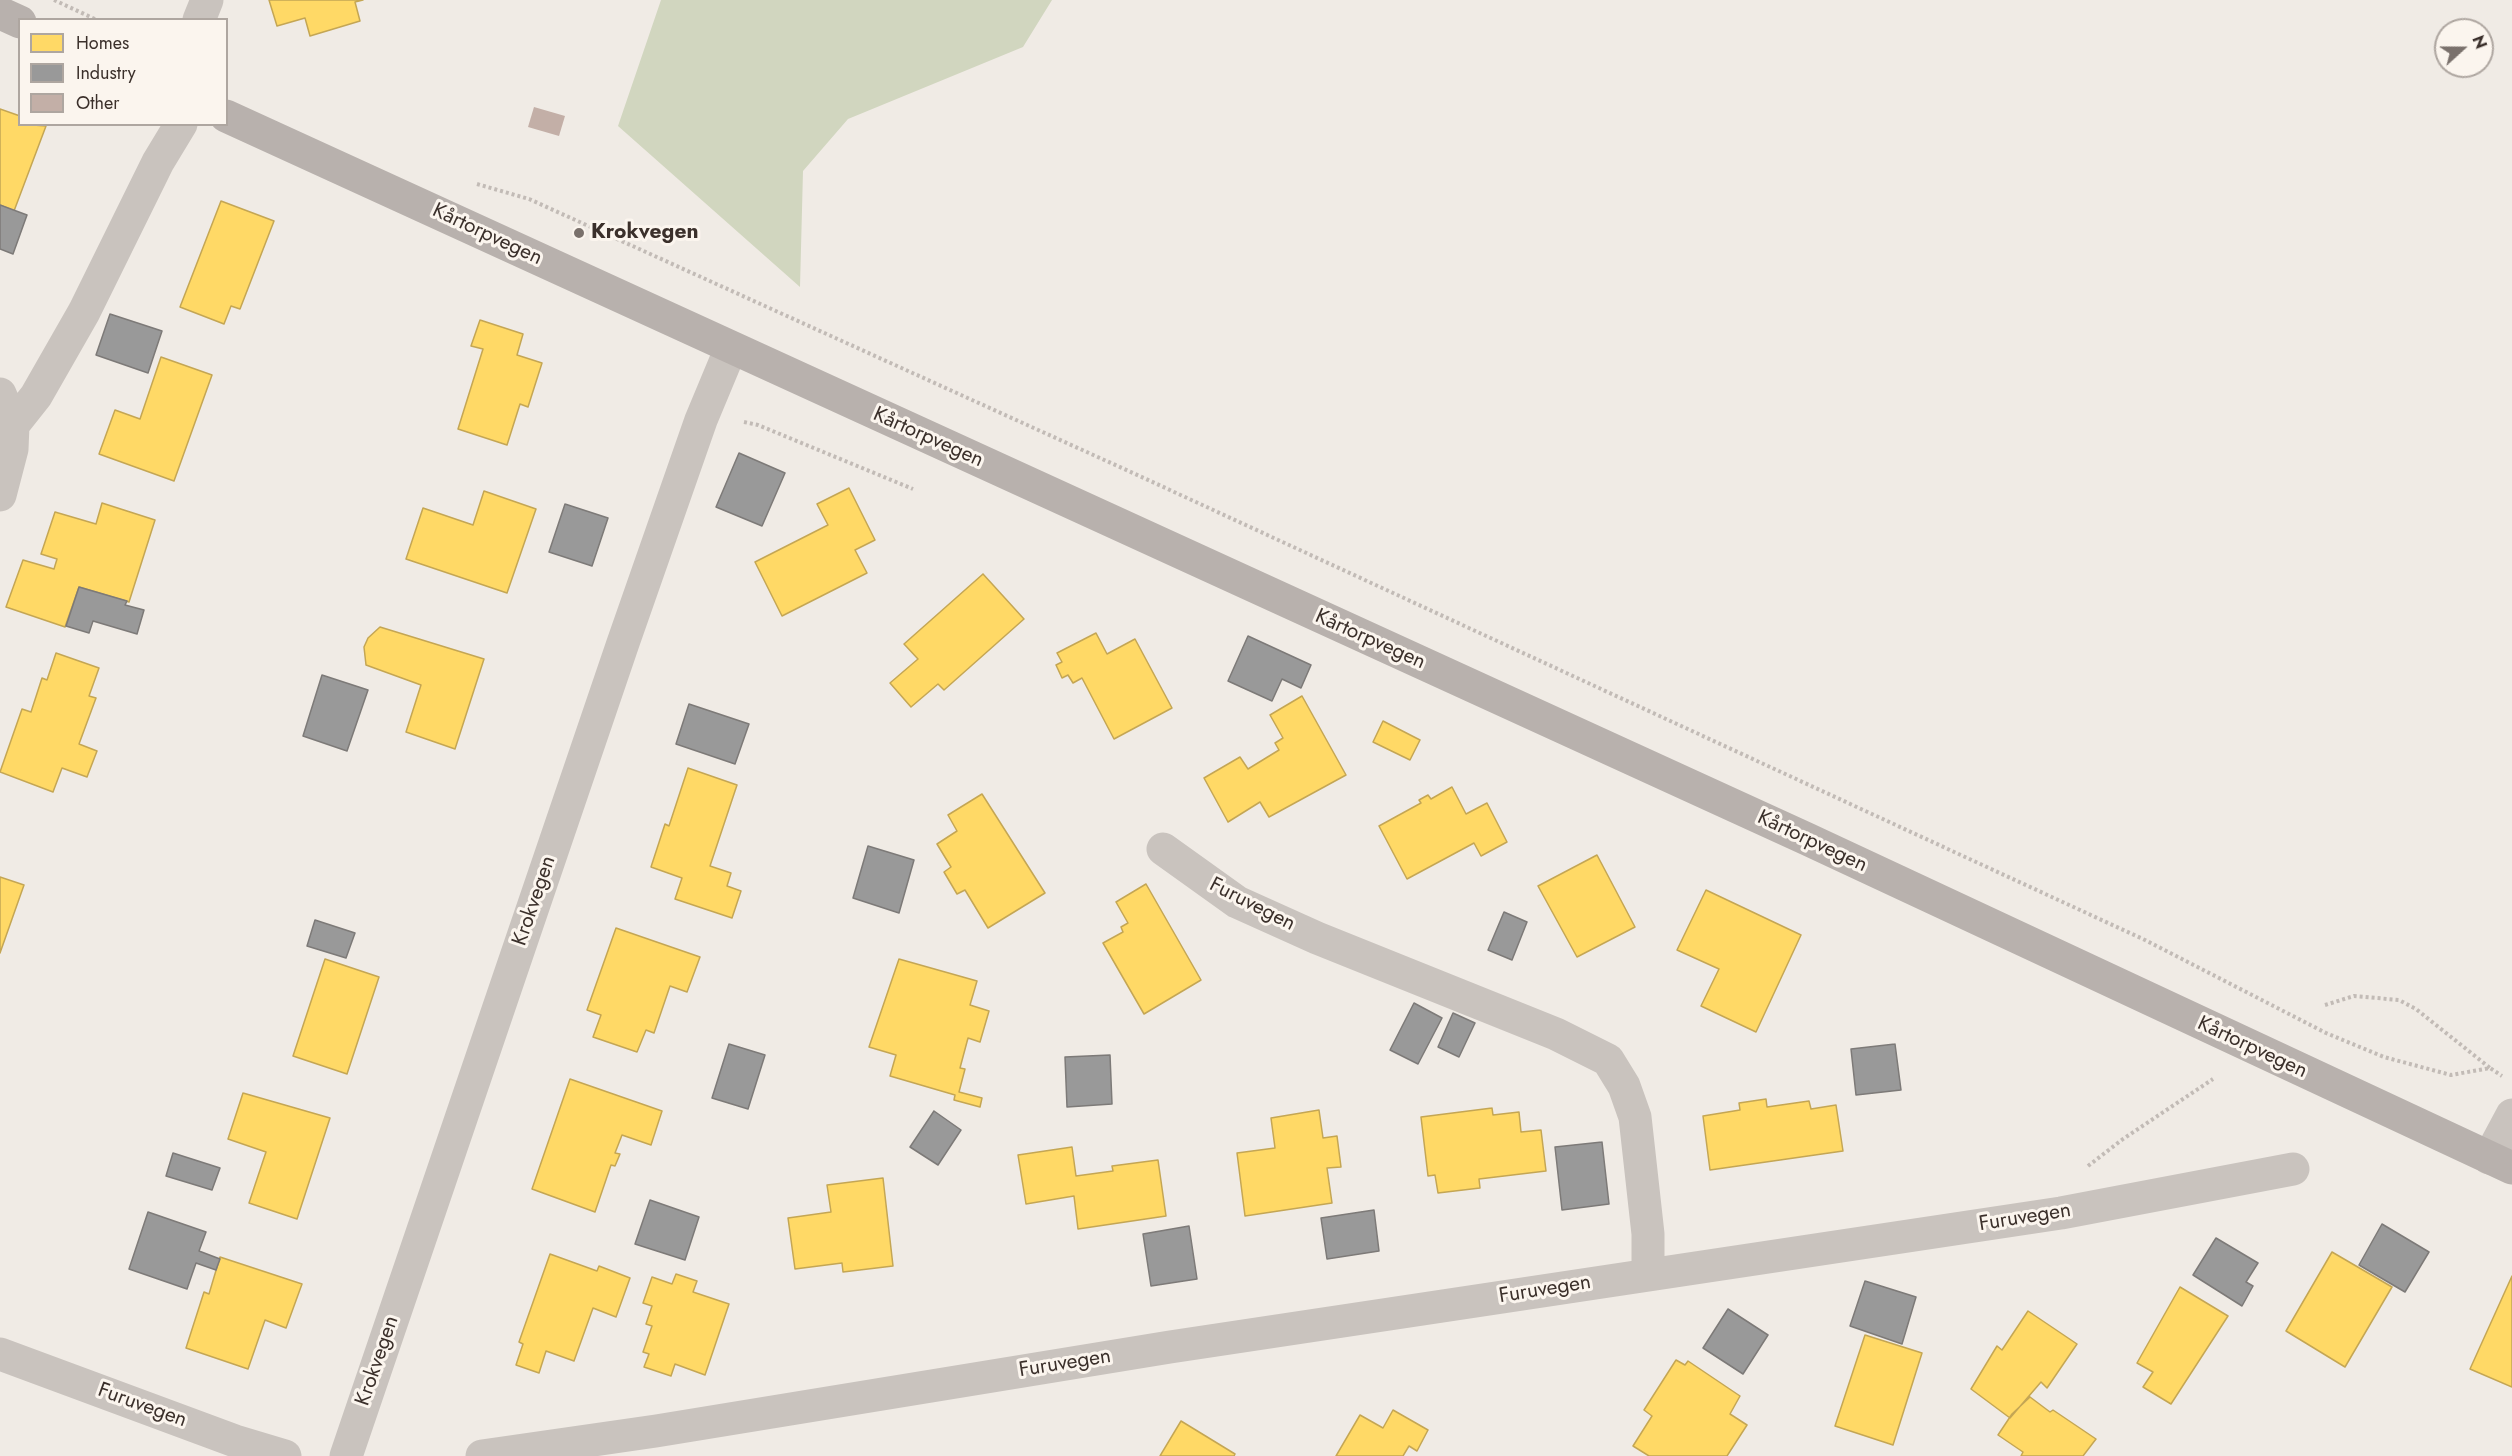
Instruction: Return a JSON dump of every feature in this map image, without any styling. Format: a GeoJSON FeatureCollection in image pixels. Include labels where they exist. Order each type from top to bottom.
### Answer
{"type":"FeatureCollection","features":[{"type":"Feature","properties":{"kind":"main road"},"geometry":{"type":"LineString","coordinates":[[0,13],[18,21]]}},
{"type":"Feature","properties":{"kind":"main road","name":"Kårtorpvegen"},"geometry":{"type":"LineString","coordinates":[[228,117],[1807,839],[2501,1163]]}},
{"type":"Feature","properties":{"kind":"street"},"geometry":{"type":"LineString","coordinates":[[200,18],[207,0]]}},
{"type":"Feature","properties":{"kind":"street"},"geometry":{"type":"LineString","coordinates":[[13,425],[36,396],[84,312],[158,162],[180,126]]}},
{"type":"Feature","properties":{"kind":"street","name":"Krokvegen"},"geometry":{"type":"LineString","coordinates":[[346,1456],[622,643],[701,420],[731,348]]}},
{"type":"Feature","properties":{"kind":"street"},"geometry":{"type":"LineString","coordinates":[[0,394],[13,425],[12,449],[0,495]]}},
{"type":"Feature","properties":{"kind":"street","name":"Furuvegen"},"geometry":{"type":"LineString","coordinates":[[1163,849],[1236,902],[1317,938],[1556,1034],[1608,1060],[1624,1086],[1635,1117],[1648,1234],[1648,1274]]}},
{"type":"Feature","properties":{"kind":"street"},"geometry":{"type":"LineString","coordinates":[[2501,1163],[2512,1115]]}},
{"type":"Feature","properties":{"kind":"street","name":"Furuvegen"},"geometry":{"type":"LineString","coordinates":[[482,1456],[1648,1274],[2061,1213],[2293,1169]]}},
{"type":"Feature","properties":{"kind":"street","name":"Furuvegen"},"geometry":{"type":"LineString","coordinates":[[0,1354],[235,1441],[285,1456]]}},
{"type":"Feature","properties":{"kind":"path"},"geometry":{"type":"LineString","coordinates":[[54,0],[93,18]]}},
{"type":"Feature","properties":{"kind":"path"},"geometry":{"type":"LineString","coordinates":[[474,183],[530,199],[1133,473],[2145,940],[2326,1033],[2384,1056],[2451,1075],[2490,1068]]}},
{"type":"Feature","properties":{"kind":"path"},"geometry":{"type":"LineString","coordinates":[[742,422],[758,425],[914,489]]}},
{"type":"Feature","properties":{"kind":"path"},"geometry":{"type":"LineString","coordinates":[[2325,1005],[2354,996],[2399,1000],[2416,1009],[2503,1076]]}},
{"type":"Feature","properties":{"kind":"path"},"geometry":{"type":"LineString","coordinates":[[2061,1213],[2065,1197],[2073,1182],[2094,1161],[2213,1079]]}},
{"type":"Feature","properties":{"kind":"green space"},"geometry":{"type":"Polygon","coordinates":[[[661,0],[1052,0],[1023,47],[848,119],[803,171],[800,287],[618,126],[661,0]]]}},
{"type":"Feature","properties":{"kind":"building: Homes"},"geometry":{"type":"Polygon","coordinates":[[[269,0],[363,0],[355,2],[360,21],[310,36],[305,18],[277,26],[269,0]]]}},
{"type":"Feature","properties":{"kind":"building: Homes"},"geometry":{"type":"Polygon","coordinates":[[[0,109],[18,115],[18,126],[46,126],[14,211],[0,205],[0,109]]]}},
{"type":"Feature","properties":{"kind":"building: Homes"},"geometry":{"type":"Polygon","coordinates":[[[221,201],[274,221],[240,309],[231,306],[224,324],[180,307],[221,201]]]}},
{"type":"Feature","properties":{"kind":"building: Homes"},"geometry":{"type":"Polygon","coordinates":[[[480,320],[523,334],[517,355],[542,363],[528,407],[520,404],[507,445],[458,429],[483,349],[471,346],[480,320]]]}},
{"type":"Feature","properties":{"kind":"building: Homes"},"geometry":{"type":"Polygon","coordinates":[[[161,357],[212,375],[174,481],[99,454],[115,410],[140,419],[161,357]]]}},
{"type":"Feature","properties":{"kind":"building: Homes"},"geometry":{"type":"Polygon","coordinates":[[[849,488],[875,540],[855,550],[867,573],[782,616],[755,562],[828,525],[817,504],[849,488]]]}},
{"type":"Feature","properties":{"kind":"building: Homes"},"geometry":{"type":"Polygon","coordinates":[[[484,491],[536,509],[507,593],[406,559],[423,508],[473,525],[484,491]]]}},
{"type":"Feature","properties":{"kind":"building: Homes"},"geometry":{"type":"Polygon","coordinates":[[[102,503],[155,520],[129,602],[79,587],[65,627],[6,607],[23,560],[54,569],[57,559],[41,554],[55,512],[96,524],[102,503]]]}},
{"type":"Feature","properties":{"kind":"building: Homes"},"geometry":{"type":"Polygon","coordinates":[[[983,574],[1024,619],[944,690],[938,684],[911,707],[890,683],[918,659],[904,644],[983,574]]]}},
{"type":"Feature","properties":{"kind":"building: Homes"},"geometry":{"type":"Polygon","coordinates":[[[380,627],[484,659],[455,749],[406,732],[421,685],[366,665],[364,647],[368,638],[380,627]]]}},
{"type":"Feature","properties":{"kind":"building: Homes"},"geometry":{"type":"Polygon","coordinates":[[[1096,633],[1107,654],[1135,639],[1172,708],[1114,739],[1082,678],[1073,683],[1068,675],[1062,678],[1056,665],[1062,662],[1057,653],[1096,633]]]}},
{"type":"Feature","properties":{"kind":"building: Homes"},"geometry":{"type":"Polygon","coordinates":[[[56,653],[99,668],[89,696],[96,698],[79,744],[97,751],[87,777],[62,768],[53,792],[0,772],[22,709],[31,712],[42,678],[47,680],[56,653]]]}},
{"type":"Feature","properties":{"kind":"building: Homes"},"geometry":{"type":"Polygon","coordinates":[[[1302,696],[1346,775],[1269,817],[1260,802],[1228,822],[1204,778],[1240,757],[1248,769],[1279,750],[1275,743],[1283,738],[1270,715],[1302,696]]]}},
{"type":"Feature","properties":{"kind":"building: Homes"},"geometry":{"type":"Polygon","coordinates":[[[1383,721],[1420,740],[1410,760],[1373,742],[1383,721]]]}},
{"type":"Feature","properties":{"kind":"building: Homes"},"geometry":{"type":"Polygon","coordinates":[[[688,768],[737,785],[710,866],[731,873],[727,886],[741,891],[732,918],[675,899],[682,878],[651,867],[665,824],[669,826],[688,768]]]}},
{"type":"Feature","properties":{"kind":"building: Homes"},"geometry":{"type":"Polygon","coordinates":[[[1452,787],[1466,814],[1487,803],[1507,842],[1481,856],[1474,843],[1407,879],[1379,826],[1421,803],[1419,800],[1428,795],[1431,799],[1452,787]]]}},
{"type":"Feature","properties":{"kind":"building: Homes"},"geometry":{"type":"Polygon","coordinates":[[[982,794],[1045,893],[988,928],[965,890],[957,894],[944,872],[951,867],[937,844],[957,831],[948,815],[982,794]]]}},
{"type":"Feature","properties":{"kind":"building: Homes"},"geometry":{"type":"Polygon","coordinates":[[[1597,855],[1635,927],[1577,957],[1538,886],[1597,855]]]}},
{"type":"Feature","properties":{"kind":"building: Homes"},"geometry":{"type":"Polygon","coordinates":[[[0,877],[24,885],[0,953],[0,877]]]}},
{"type":"Feature","properties":{"kind":"building: Homes"},"geometry":{"type":"Polygon","coordinates":[[[1146,884],[1201,980],[1144,1014],[1103,943],[1123,932],[1121,927],[1128,923],[1116,902],[1146,884]]]}},
{"type":"Feature","properties":{"kind":"building: Homes"},"geometry":{"type":"Polygon","coordinates":[[[1706,890],[1801,935],[1756,1032],[1701,1006],[1719,969],[1677,950],[1706,890]]]}},
{"type":"Feature","properties":{"kind":"building: Homes"},"geometry":{"type":"Polygon","coordinates":[[[616,928],[700,957],[687,992],[670,986],[654,1033],[646,1030],[637,1052],[593,1037],[601,1015],[587,1010],[616,928]]]}},
{"type":"Feature","properties":{"kind":"building: Homes"},"geometry":{"type":"Polygon","coordinates":[[[325,959],[379,977],[347,1074],[293,1056],[325,959]]]}},
{"type":"Feature","properties":{"kind":"building: Homes"},"geometry":{"type":"Polygon","coordinates":[[[899,959],[977,981],[970,1005],[989,1011],[980,1042],[968,1038],[960,1068],[965,1069],[959,1092],[982,1098],[980,1107],[954,1100],[955,1095],[890,1076],[896,1055],[869,1047],[899,959]]]}},
{"type":"Feature","properties":{"kind":"building: Homes"},"geometry":{"type":"Polygon","coordinates":[[[570,1079],[662,1111],[651,1145],[622,1135],[615,1153],[620,1154],[615,1166],[611,1165],[595,1212],[532,1189],[570,1079]]]}},
{"type":"Feature","properties":{"kind":"building: Homes"},"geometry":{"type":"Polygon","coordinates":[[[243,1093],[330,1118],[297,1219],[249,1203],[266,1152],[228,1139],[243,1093]]]}},
{"type":"Feature","properties":{"kind":"building: Homes"},"geometry":{"type":"Polygon","coordinates":[[[1766,1099],[1767,1107],[1809,1101],[1811,1109],[1836,1105],[1843,1151],[1710,1170],[1703,1116],[1740,1110],[1739,1103],[1766,1099]]]}},
{"type":"Feature","properties":{"kind":"building: Homes"},"geometry":{"type":"Polygon","coordinates":[[[1492,1108],[1493,1115],[1519,1112],[1521,1132],[1541,1130],[1546,1171],[1479,1179],[1480,1188],[1438,1193],[1435,1175],[1428,1176],[1421,1117],[1492,1108]]]}},
{"type":"Feature","properties":{"kind":"building: Homes"},"geometry":{"type":"Polygon","coordinates":[[[1319,1110],[1323,1138],[1337,1136],[1341,1167],[1327,1168],[1332,1203],[1245,1216],[1237,1153],[1275,1148],[1271,1118],[1319,1110]]]}},
{"type":"Feature","properties":{"kind":"building: Homes"},"geometry":{"type":"Polygon","coordinates":[[[1072,1147],[1076,1176],[1113,1171],[1112,1166],[1158,1160],[1166,1216],[1078,1229],[1074,1196],[1026,1204],[1018,1155],[1072,1147]]]}},
{"type":"Feature","properties":{"kind":"building: Homes"},"geometry":{"type":"Polygon","coordinates":[[[883,1178],[893,1266],[843,1272],[842,1263],[795,1269],[788,1218],[831,1212],[827,1185],[883,1178]]]}},
{"type":"Feature","properties":{"kind":"building: Homes"},"geometry":{"type":"Polygon","coordinates":[[[2332,1252],[2392,1287],[2345,1367],[2286,1331],[2332,1252]]]}},
{"type":"Feature","properties":{"kind":"building: Homes"},"geometry":{"type":"Polygon","coordinates":[[[550,1254],[597,1271],[599,1266],[630,1278],[616,1317],[593,1308],[574,1361],[546,1351],[539,1373],[516,1365],[523,1344],[519,1342],[550,1254]]]}},
{"type":"Feature","properties":{"kind":"building: Homes"},"geometry":{"type":"Polygon","coordinates":[[[220,1257],[302,1284],[286,1328],[265,1320],[248,1369],[186,1348],[204,1292],[209,1294],[220,1257]]]}},
{"type":"Feature","properties":{"kind":"building: Homes"},"geometry":{"type":"Polygon","coordinates":[[[676,1274],[697,1281],[693,1292],[729,1304],[705,1375],[675,1364],[671,1376],[644,1367],[649,1354],[643,1352],[652,1326],[646,1324],[652,1306],[643,1303],[652,1277],[672,1284],[676,1274]]]}},
{"type":"Feature","properties":{"kind":"building: Homes"},"geometry":{"type":"Polygon","coordinates":[[[2512,1276],[2512,1387],[2470,1369],[2512,1276]]]}},
{"type":"Feature","properties":{"kind":"building: Homes"},"geometry":{"type":"Polygon","coordinates":[[[2180,1287],[2228,1316],[2171,1404],[2143,1387],[2153,1372],[2137,1363],[2180,1287]]]}},
{"type":"Feature","properties":{"kind":"building: Homes"},"geometry":{"type":"Polygon","coordinates":[[[2028,1311],[2077,1344],[2047,1388],[2041,1382],[2010,1418],[1971,1389],[1997,1346],[2002,1350],[2028,1311]]]}},
{"type":"Feature","properties":{"kind":"building: Homes"},"geometry":{"type":"Polygon","coordinates":[[[1865,1335],[1922,1353],[1893,1445],[1835,1426],[1865,1335]]]}},
{"type":"Feature","properties":{"kind":"building: Homes"},"geometry":{"type":"Polygon","coordinates":[[[1676,1360],[1685,1365],[1688,1361],[1740,1396],[1730,1414],[1747,1425],[1727,1456],[1649,1456],[1633,1446],[1652,1416],[1644,1410],[1676,1360]]]}},
{"type":"Feature","properties":{"kind":"building: Homes"},"geometry":{"type":"Polygon","coordinates":[[[2030,1397],[2050,1412],[2053,1410],[2096,1439],[2083,1456],[2021,1456],[2023,1452],[1998,1435],[2012,1414],[2030,1397]]]}},
{"type":"Feature","properties":{"kind":"building: Homes"},"geometry":{"type":"Polygon","coordinates":[[[1393,1410],[1428,1430],[1417,1451],[1409,1446],[1403,1456],[1336,1456],[1360,1415],[1383,1428],[1393,1410]]]}},
{"type":"Feature","properties":{"kind":"building: Homes"},"geometry":{"type":"Polygon","coordinates":[[[1181,1421],[1235,1454],[1234,1456],[1160,1456],[1181,1421]]]}},
{"type":"Feature","properties":{"kind":"building: Industry"},"geometry":{"type":"Polygon","coordinates":[[[0,205],[27,215],[13,254],[0,249],[0,205]]]}},
{"type":"Feature","properties":{"kind":"building: Industry"},"geometry":{"type":"Polygon","coordinates":[[[110,314],[162,331],[148,373],[96,355],[110,314]]]}},
{"type":"Feature","properties":{"kind":"building: Industry"},"geometry":{"type":"Polygon","coordinates":[[[739,453],[785,473],[762,526],[716,507],[739,453]]]}},
{"type":"Feature","properties":{"kind":"building: Industry"},"geometry":{"type":"Polygon","coordinates":[[[565,504],[608,518],[592,566],[549,552],[565,504]]]}},
{"type":"Feature","properties":{"kind":"building: Industry"},"geometry":{"type":"Polygon","coordinates":[[[79,587],[127,601],[125,605],[144,610],[137,634],[93,621],[89,633],[66,626],[79,587]]]}},
{"type":"Feature","properties":{"kind":"building: Industry"},"geometry":{"type":"Polygon","coordinates":[[[1248,636],[1311,665],[1301,688],[1282,679],[1272,701],[1228,681],[1248,636]]]}},
{"type":"Feature","properties":{"kind":"building: Industry"},"geometry":{"type":"Polygon","coordinates":[[[322,675],[368,690],[347,751],[303,736],[322,675]]]}},
{"type":"Feature","properties":{"kind":"building: Industry"},"geometry":{"type":"Polygon","coordinates":[[[689,704],[749,724],[735,764],[676,744],[689,704]]]}},
{"type":"Feature","properties":{"kind":"building: Industry"},"geometry":{"type":"Polygon","coordinates":[[[868,846],[914,860],[899,913],[853,898],[868,846]]]}},
{"type":"Feature","properties":{"kind":"building: Industry"},"geometry":{"type":"Polygon","coordinates":[[[1504,912],[1527,922],[1512,960],[1488,950],[1504,912]]]}},
{"type":"Feature","properties":{"kind":"building: Industry"},"geometry":{"type":"Polygon","coordinates":[[[315,920],[355,933],[346,958],[307,946],[315,920]]]}},
{"type":"Feature","properties":{"kind":"building: Industry"},"geometry":{"type":"Polygon","coordinates":[[[1414,1003],[1442,1018],[1418,1064],[1390,1050],[1414,1003]]]}},
{"type":"Feature","properties":{"kind":"building: Industry"},"geometry":{"type":"Polygon","coordinates":[[[1453,1013],[1475,1023],[1459,1057],[1438,1047],[1453,1013]]]}},
{"type":"Feature","properties":{"kind":"building: Industry"},"geometry":{"type":"Polygon","coordinates":[[[729,1044],[765,1055],[748,1109],[712,1098],[729,1044]]]}},
{"type":"Feature","properties":{"kind":"building: Industry"},"geometry":{"type":"Polygon","coordinates":[[[1895,1044],[1901,1090],[1856,1095],[1851,1049],[1895,1044]]]}},
{"type":"Feature","properties":{"kind":"building: Industry"},"geometry":{"type":"Polygon","coordinates":[[[1110,1055],[1112,1104],[1067,1107],[1065,1057],[1110,1055]]]}},
{"type":"Feature","properties":{"kind":"building: Industry"},"geometry":{"type":"Polygon","coordinates":[[[934,1111],[961,1130],[938,1165],[910,1147],[934,1111]]]}},
{"type":"Feature","properties":{"kind":"building: Industry"},"geometry":{"type":"Polygon","coordinates":[[[1602,1142],[1609,1204],[1562,1210],[1555,1147],[1602,1142]]]}},
{"type":"Feature","properties":{"kind":"building: Industry"},"geometry":{"type":"Polygon","coordinates":[[[173,1153],[220,1168],[212,1190],[166,1176],[173,1153]]]}},
{"type":"Feature","properties":{"kind":"building: Industry"},"geometry":{"type":"Polygon","coordinates":[[[650,1200],[699,1217],[685,1260],[635,1244],[650,1200]]]}},
{"type":"Feature","properties":{"kind":"building: Industry"},"geometry":{"type":"Polygon","coordinates":[[[1374,1210],[1379,1251],[1327,1259],[1321,1218],[1374,1210]]]}},
{"type":"Feature","properties":{"kind":"building: Industry"},"geometry":{"type":"Polygon","coordinates":[[[148,1212],[206,1232],[199,1251],[220,1259],[216,1270],[196,1263],[187,1289],[129,1269],[148,1212]]]}},
{"type":"Feature","properties":{"kind":"building: Industry"},"geometry":{"type":"Polygon","coordinates":[[[2382,1224],[2429,1252],[2405,1292],[2359,1265],[2382,1224]]]}},
{"type":"Feature","properties":{"kind":"building: Industry"},"geometry":{"type":"Polygon","coordinates":[[[1189,1226],[1197,1279],[1151,1286],[1143,1234],[1189,1226]]]}},
{"type":"Feature","properties":{"kind":"building: Industry"},"geometry":{"type":"Polygon","coordinates":[[[2216,1238],[2258,1263],[2246,1282],[2253,1286],[2242,1306],[2193,1275],[2216,1238]]]}},
{"type":"Feature","properties":{"kind":"building: Industry"},"geometry":{"type":"Polygon","coordinates":[[[1865,1281],[1916,1297],[1902,1344],[1850,1326],[1865,1281]]]}},
{"type":"Feature","properties":{"kind":"building: Industry"},"geometry":{"type":"Polygon","coordinates":[[[1728,1309],[1768,1335],[1743,1374],[1703,1348],[1728,1309]]]}},
{"type":"Feature","properties":{"kind":"building: Other"},"geometry":{"type":"Polygon","coordinates":[[[534,107],[565,116],[559,136],[528,127],[534,107]]]}},
{"type":"Feature","properties":{"kind":"place","name":"Krokvegen"},"geometry":{"type":"Point","coordinates":[579,233]}}]}
